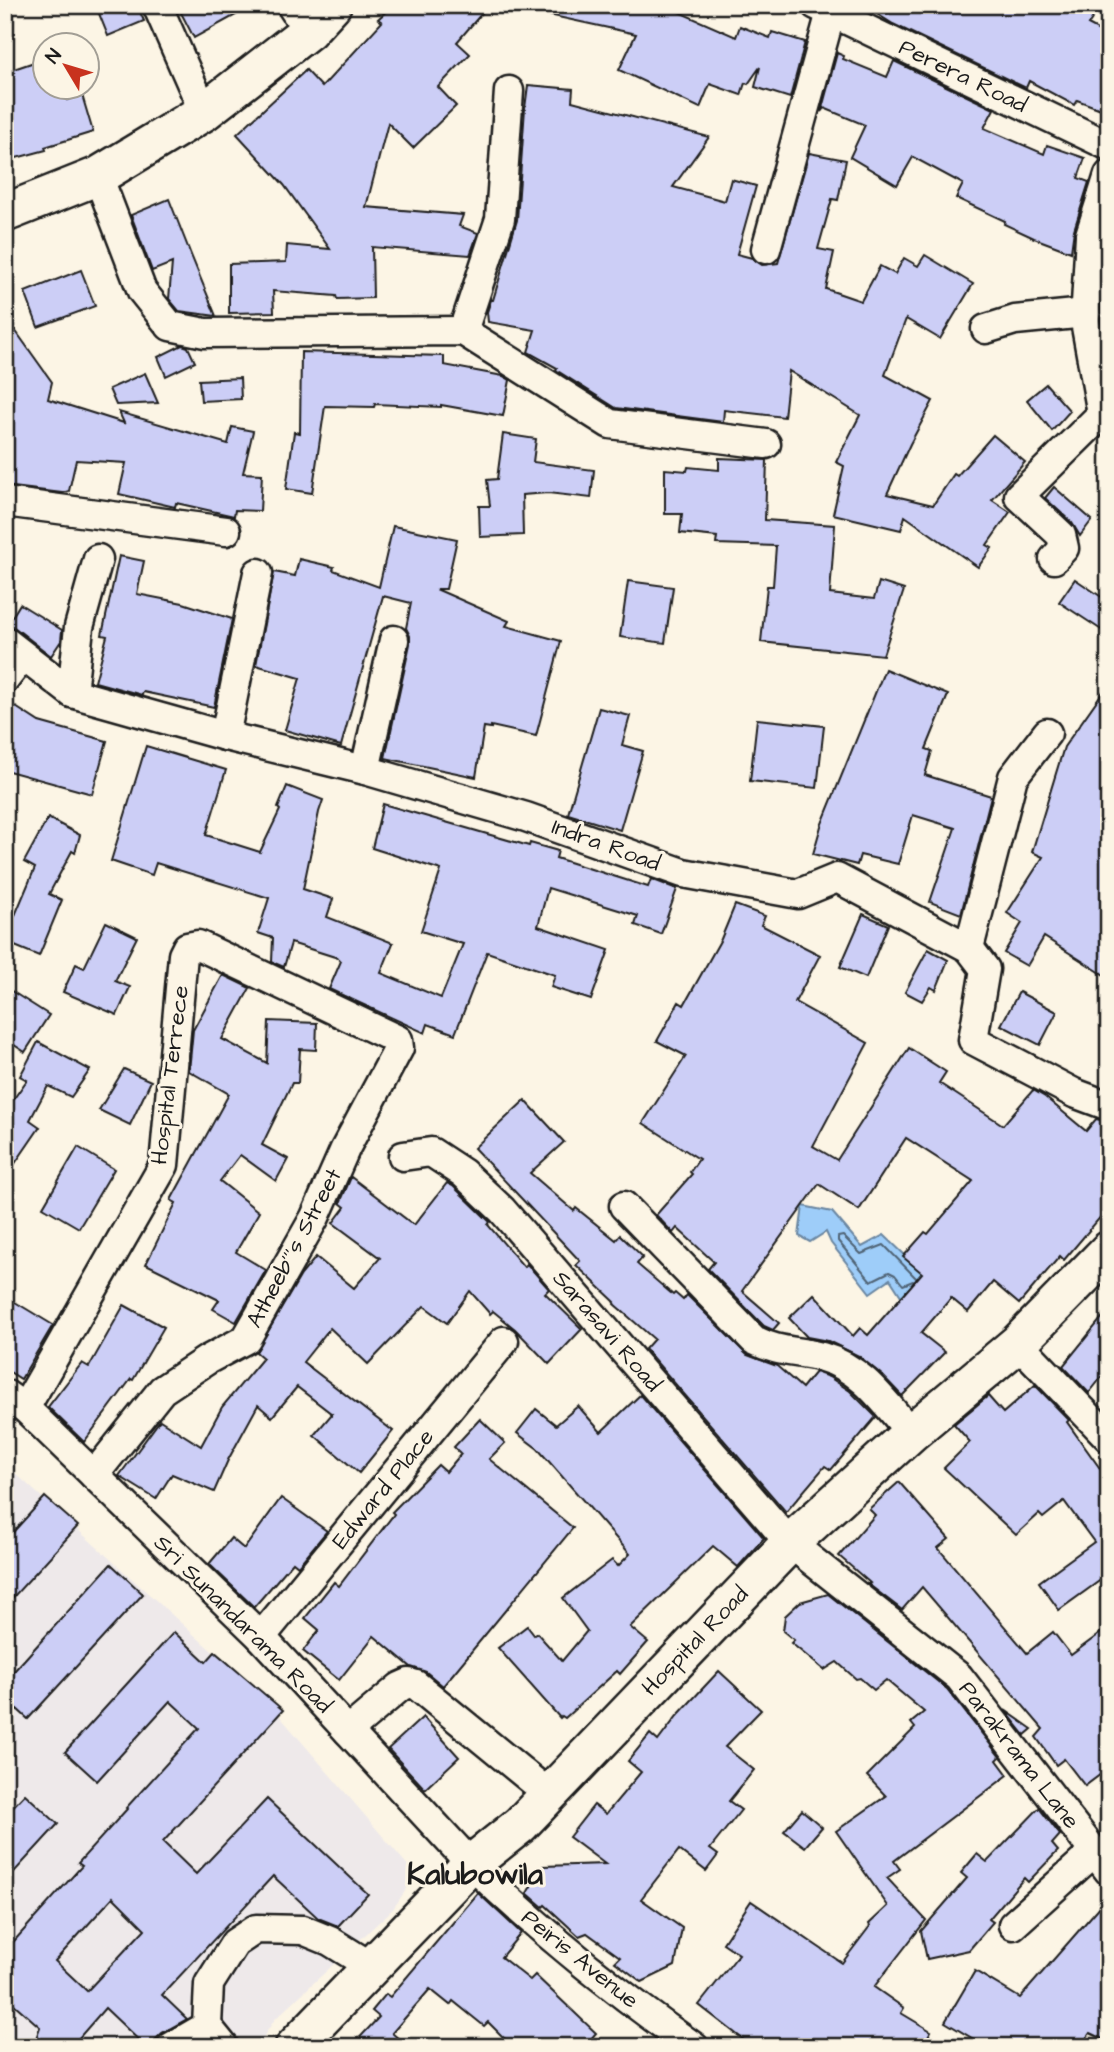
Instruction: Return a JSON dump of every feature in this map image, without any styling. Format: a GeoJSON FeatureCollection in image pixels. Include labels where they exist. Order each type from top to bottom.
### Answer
{"type":"FeatureCollection","features":[{"type":"Feature","properties":{"kind":"main road"},"geometry":{"type":"LineString","coordinates":[[5,213],[98,176],[204,112],[310,14]]}},
{"type":"Feature","properties":{"kind":"main road","name":"Hospital Road"},"geometry":{"type":"LineString","coordinates":[[295,2047],[471,1864],[520,1825],[790,1543],[911,1433],[1018,1343],[1109,1250]]}},
{"type":"Feature","properties":{"kind":"street"},"geometry":{"type":"LineString","coordinates":[[157,5],[204,112]]}},
{"type":"Feature","properties":{"kind":"street"},"geometry":{"type":"LineString","coordinates":[[766,249],[823,8]]}},
{"type":"Feature","properties":{"kind":"street","name":"Perera Road"},"geometry":{"type":"LineString","coordinates":[[823,8],[1109,146]]}},
{"type":"Feature","properties":{"kind":"street"},"geometry":{"type":"LineString","coordinates":[[463,331],[500,219],[509,91]]}},
{"type":"Feature","properties":{"kind":"street"},"geometry":{"type":"LineString","coordinates":[[1054,559],[1064,548],[1061,535],[1019,496],[1102,414],[1086,313],[1090,235],[1109,174]]}},
{"type":"Feature","properties":{"kind":"street"},"geometry":{"type":"LineString","coordinates":[[98,176],[142,291],[170,326],[205,333],[463,331],[610,424],[765,444]]}},
{"type":"Feature","properties":{"kind":"street"},"geometry":{"type":"LineString","coordinates":[[986,329],[1015,320],[1086,313]]}},
{"type":"Feature","properties":{"kind":"street"},"geometry":{"type":"LineString","coordinates":[[5,502],[226,531]]}},
{"type":"Feature","properties":{"kind":"street"},"geometry":{"type":"LineString","coordinates":[[72,693],[79,627],[98,559]]}},
{"type":"Feature","properties":{"kind":"street"},"geometry":{"type":"LineString","coordinates":[[225,736],[258,573]]}},
{"type":"Feature","properties":{"kind":"street"},"geometry":{"type":"LineString","coordinates":[[365,770],[394,640]]}},
{"type":"Feature","properties":{"kind":"street"},"geometry":{"type":"LineString","coordinates":[[5,679],[14,648]]}},
{"type":"Feature","properties":{"kind":"street","name":"Indra Road"},"geometry":{"type":"LineString","coordinates":[[14,648],[72,693],[225,736],[365,770],[526,817],[683,873],[798,894],[837,878],[969,948]]}},
{"type":"Feature","properties":{"kind":"street"},"geometry":{"type":"LineString","coordinates":[[1047,733],[1013,777],[969,948],[985,969],[973,1040],[1074,1093],[1109,1106]]}},
{"type":"Feature","properties":{"kind":"street","name":"Hospital Terrece"},"geometry":{"type":"LineString","coordinates":[[15,1401],[164,1165],[183,955],[187,947],[198,945],[398,1040],[399,1048]]}},
{"type":"Feature","properties":{"kind":"street","name":"Atheeb'''s Street"},"geometry":{"type":"LineString","coordinates":[[93,1475],[162,1390],[206,1360],[246,1339],[315,1217],[345,1149],[399,1048]]}},
{"type":"Feature","properties":{"kind":"street","name":"Sarasavi Road"},"geometry":{"type":"LineString","coordinates":[[403,1156],[431,1152],[463,1173],[502,1210],[790,1543]]}},
{"type":"Feature","properties":{"kind":"street"},"geometry":{"type":"LineString","coordinates":[[624,1206],[754,1340],[781,1351],[819,1356],[841,1363],[863,1379],[911,1433]]}},
{"type":"Feature","properties":{"kind":"street","name":"Edward Place"},"geometry":{"type":"LineString","coordinates":[[261,1637],[504,1341]]}},
{"type":"Feature","properties":{"kind":"street"},"geometry":{"type":"LineString","coordinates":[[1018,1343],[1109,1438]]}},
{"type":"Feature","properties":{"kind":"street","name":"Sri Sunandarama Road"},"geometry":{"type":"LineString","coordinates":[[15,1401],[261,1637],[471,1864]]}},
{"type":"Feature","properties":{"kind":"street","name":"Parakrama Lane"},"geometry":{"type":"LineString","coordinates":[[790,1543],[960,1676],[1102,1862]]}},
{"type":"Feature","properties":{"kind":"street"},"geometry":{"type":"LineString","coordinates":[[348,1731],[400,1687],[416,1685],[549,1794]]}},
{"type":"Feature","properties":{"kind":"street"},"geometry":{"type":"LineString","coordinates":[[1013,1925],[1102,1862]]}},
{"type":"Feature","properties":{"kind":"street","name":"Peiris Avenue"},"geometry":{"type":"LineString","coordinates":[[471,1864],[507,1899],[629,2001],[694,2047]]}},
{"type":"Feature","properties":{"kind":"street"},"geometry":{"type":"LineString","coordinates":[[172,2047],[215,2037],[209,1984],[236,1943],[256,1929],[303,1930],[330,1941],[372,1967]]}},
{"type":"Feature","properties":{"kind":"shaded area"},"geometry":{"type":"Polygon","coordinates":[[[5,1464],[264,1698],[416,1875],[393,1909],[275,2019],[257,2047],[5,2047],[5,1464]]]}},
{"type":"Feature","properties":{"kind":"water"},"geometry":{"type":"Polygon","coordinates":[[[803,1206],[832,1212],[862,1247],[884,1235],[930,1279],[901,1296],[890,1279],[870,1293],[831,1243],[826,1232],[810,1242],[799,1236],[803,1206]]]}},
{"type":"Feature","properties":{"kind":"building"},"geometry":{"type":"Polygon","coordinates":[[[111,5],[137,5],[144,21],[108,36],[98,11],[111,5]]]}},
{"type":"Feature","properties":{"kind":"building"},"geometry":{"type":"Polygon","coordinates":[[[177,5],[254,5],[194,38],[177,5]]]}},
{"type":"Feature","properties":{"kind":"building"},"geometry":{"type":"Polygon","coordinates":[[[393,5],[489,5],[457,42],[470,54],[438,87],[456,106],[413,148],[388,123],[366,207],[463,215],[459,226],[478,233],[470,255],[372,247],[373,298],[337,299],[336,296],[273,291],[274,312],[229,313],[229,264],[286,262],[287,245],[330,249],[284,185],[237,134],[306,70],[322,87],[382,22],[378,19],[393,5]]]}},
{"type":"Feature","properties":{"kind":"building"},"geometry":{"type":"Polygon","coordinates":[[[545,5],[663,5],[736,37],[740,26],[770,38],[772,32],[805,42],[790,98],[755,87],[760,67],[748,84],[745,83],[741,95],[710,84],[700,108],[619,70],[636,34],[544,14],[545,5]]]}},
{"type":"Feature","properties":{"kind":"building"},"geometry":{"type":"Polygon","coordinates":[[[863,5],[1101,5],[1088,25],[1109,36],[1109,112],[1077,100],[1074,105],[1029,81],[1026,88],[893,24],[863,5]]]}},
{"type":"Feature","properties":{"kind":"building"},"geometry":{"type":"Polygon","coordinates":[[[837,53],[844,56],[843,59],[887,77],[894,61],[994,109],[984,128],[1044,154],[1047,145],[1085,158],[1078,178],[1089,182],[1074,230],[1071,252],[1004,224],[1005,221],[956,198],[963,184],[913,157],[897,185],[850,157],[865,125],[824,108],[821,112],[837,53]]]}},
{"type":"Feature","properties":{"kind":"building"},"geometry":{"type":"Polygon","coordinates":[[[32,63],[32,102],[84,102],[93,132],[45,147],[46,150],[5,161],[5,72],[32,63]]]}},
{"type":"Feature","properties":{"kind":"building"},"geometry":{"type":"Polygon","coordinates":[[[528,85],[573,89],[572,101],[709,137],[673,187],[725,201],[731,179],[756,186],[737,254],[752,258],[762,265],[778,263],[809,153],[846,160],[838,200],[832,199],[818,249],[834,252],[826,289],[861,301],[880,266],[895,274],[904,258],[918,266],[925,255],[973,284],[940,339],[906,319],[885,375],[933,401],[887,494],[933,505],[954,474],[957,476],[993,435],[1025,462],[992,500],[1010,512],[987,545],[992,548],[978,567],[905,516],[901,530],[833,514],[844,466],[836,462],[860,415],[789,371],[784,417],[724,410],[723,422],[616,408],[528,352],[535,330],[488,322],[487,312],[517,220],[528,85]]]}},
{"type":"Feature","properties":{"kind":"building"},"geometry":{"type":"Polygon","coordinates":[[[169,199],[216,316],[179,311],[169,299],[172,263],[152,271],[131,215],[169,199]]]}},
{"type":"Feature","properties":{"kind":"building"},"geometry":{"type":"Polygon","coordinates":[[[81,270],[95,306],[38,327],[25,292],[81,270]]]}},
{"type":"Feature","properties":{"kind":"building"},"geometry":{"type":"Polygon","coordinates":[[[5,316],[52,382],[48,399],[124,423],[119,412],[228,444],[232,427],[253,431],[243,473],[262,474],[260,511],[235,510],[234,516],[176,503],[175,507],[119,494],[126,463],[76,460],[69,491],[62,493],[5,486],[5,316]]]}},
{"type":"Feature","properties":{"kind":"building"},"geometry":{"type":"Polygon","coordinates":[[[182,345],[188,347],[195,362],[166,376],[158,357],[182,345]]]}},
{"type":"Feature","properties":{"kind":"building"},"geometry":{"type":"Polygon","coordinates":[[[301,352],[444,356],[444,365],[503,376],[510,380],[503,416],[441,405],[325,406],[312,493],[286,489],[294,432],[300,433],[301,352]]]}},
{"type":"Feature","properties":{"kind":"building"},"geometry":{"type":"Polygon","coordinates":[[[145,373],[158,403],[116,405],[109,389],[145,373]]]}},
{"type":"Feature","properties":{"kind":"building"},"geometry":{"type":"Polygon","coordinates":[[[240,378],[241,399],[201,401],[199,380],[240,378]]]}},
{"type":"Feature","properties":{"kind":"building"},"geometry":{"type":"Polygon","coordinates":[[[1046,384],[1070,411],[1052,431],[1027,400],[1046,384]]]}},
{"type":"Feature","properties":{"kind":"building"},"geometry":{"type":"Polygon","coordinates":[[[503,434],[536,439],[533,462],[594,470],[591,498],[548,493],[522,495],[523,535],[480,537],[479,506],[490,506],[487,480],[497,479],[503,434]]]}},
{"type":"Feature","properties":{"kind":"building"},"geometry":{"type":"Polygon","coordinates":[[[719,458],[767,460],[765,520],[835,525],[830,594],[874,599],[879,582],[904,590],[883,655],[761,642],[767,586],[773,586],[776,546],[716,544],[717,537],[680,533],[682,514],[665,514],[665,469],[687,471],[688,467],[719,470],[719,458]]]}},
{"type":"Feature","properties":{"kind":"building"},"geometry":{"type":"Polygon","coordinates":[[[1054,487],[1092,520],[1080,536],[1072,523],[1045,498],[1054,487]]]}},
{"type":"Feature","properties":{"kind":"building"},"geometry":{"type":"Polygon","coordinates":[[[393,526],[457,539],[446,589],[436,589],[509,621],[506,626],[561,641],[536,736],[491,726],[484,727],[476,777],[385,758],[410,644],[406,628],[411,603],[383,596],[341,746],[285,730],[300,678],[256,665],[274,572],[295,576],[299,559],[334,567],[333,570],[379,587],[393,526]]]}},
{"type":"Feature","properties":{"kind":"building"},"geometry":{"type":"Polygon","coordinates":[[[119,556],[144,561],[137,594],[183,603],[232,619],[214,707],[143,692],[142,695],[95,682],[107,636],[102,635],[119,556]]]}},
{"type":"Feature","properties":{"kind":"building"},"geometry":{"type":"Polygon","coordinates":[[[1075,579],[1109,602],[1109,635],[1059,602],[1075,579]]]}},
{"type":"Feature","properties":{"kind":"building"},"geometry":{"type":"Polygon","coordinates":[[[628,581],[673,587],[665,643],[620,637],[628,581]]]}},
{"type":"Feature","properties":{"kind":"building"},"geometry":{"type":"Polygon","coordinates":[[[20,604],[62,630],[61,641],[51,656],[15,628],[7,625],[20,604]]]}},
{"type":"Feature","properties":{"kind":"building"},"geometry":{"type":"Polygon","coordinates":[[[885,669],[948,695],[926,749],[932,751],[925,775],[991,796],[961,914],[930,902],[955,828],[913,815],[898,864],[860,855],[857,865],[813,854],[821,826],[885,669]]]}},
{"type":"Feature","properties":{"kind":"building"},"geometry":{"type":"Polygon","coordinates":[[[1109,683],[1109,978],[1044,937],[1027,966],[1004,953],[1022,923],[1007,913],[1043,857],[1032,852],[1064,747],[1109,683]]]}},
{"type":"Feature","properties":{"kind":"building"},"geometry":{"type":"Polygon","coordinates":[[[5,700],[39,722],[107,741],[92,794],[5,770],[5,700]]]}},
{"type":"Feature","properties":{"kind":"building"},"geometry":{"type":"Polygon","coordinates":[[[599,708],[630,716],[622,745],[643,751],[620,830],[568,814],[599,708]]]}},
{"type":"Feature","properties":{"kind":"building"},"geometry":{"type":"Polygon","coordinates":[[[757,719],[824,726],[817,788],[750,781],[757,719]]]}},
{"type":"Feature","properties":{"kind":"building"},"geometry":{"type":"Polygon","coordinates":[[[146,746],[226,770],[206,835],[260,852],[280,810],[278,808],[287,786],[323,800],[303,889],[333,899],[327,917],[393,943],[381,973],[441,998],[463,944],[421,931],[441,870],[372,848],[383,804],[529,846],[530,843],[558,851],[556,858],[648,887],[651,879],[677,889],[661,934],[635,925],[638,916],[548,888],[538,926],[609,950],[591,1000],[551,987],[555,975],[487,952],[455,1034],[428,1024],[425,1033],[329,989],[341,961],[338,958],[291,943],[284,967],[272,962],[273,938],[258,933],[269,898],[156,863],[152,875],[111,861],[146,746]]]}},
{"type":"Feature","properties":{"kind":"building"},"geometry":{"type":"Polygon","coordinates":[[[48,818],[80,835],[75,853],[72,851],[49,894],[62,900],[39,956],[5,942],[5,939],[35,868],[24,862],[48,818]]]}},
{"type":"Feature","properties":{"kind":"building"},"geometry":{"type":"Polygon","coordinates":[[[735,905],[765,916],[761,925],[820,955],[795,1002],[868,1043],[813,1146],[837,1160],[909,1048],[946,1072],[939,1083],[1003,1125],[1033,1090],[1086,1131],[1096,1119],[1109,1122],[1109,1207],[1064,1260],[1060,1256],[1019,1304],[993,1282],[968,1312],[951,1298],[921,1333],[945,1352],[902,1396],[859,1356],[828,1341],[807,1337],[789,1318],[814,1294],[853,1336],[860,1328],[868,1335],[922,1273],[903,1257],[925,1232],[928,1234],[973,1181],[906,1138],[859,1210],[819,1184],[742,1291],[779,1323],[773,1330],[764,1326],[708,1269],[714,1262],[677,1228],[673,1233],[656,1215],[692,1174],[690,1172],[699,1159],[643,1123],[686,1056],[657,1041],[679,1002],[684,1005],[721,939],[735,905]]]}},
{"type":"Feature","properties":{"kind":"building"},"geometry":{"type":"Polygon","coordinates":[[[863,914],[888,925],[866,978],[840,967],[863,914]]]}},
{"type":"Feature","properties":{"kind":"building"},"geometry":{"type":"Polygon","coordinates":[[[106,922],[137,937],[115,981],[130,987],[117,1015],[63,992],[76,964],[84,968],[106,922]]]}},
{"type":"Feature","properties":{"kind":"building"},"geometry":{"type":"Polygon","coordinates":[[[928,949],[948,960],[936,990],[931,987],[922,1001],[905,992],[928,949]]]}},
{"type":"Feature","properties":{"kind":"building"},"geometry":{"type":"Polygon","coordinates":[[[223,975],[250,988],[222,1039],[267,1063],[269,1021],[317,1023],[316,1050],[300,1049],[298,1083],[292,1083],[262,1145],[288,1159],[276,1181],[240,1155],[220,1181],[259,1212],[236,1252],[266,1270],[236,1322],[213,1309],[219,1300],[146,1264],[176,1203],[171,1200],[229,1094],[189,1071],[193,1030],[223,975]]]}},
{"type":"Feature","properties":{"kind":"building"},"geometry":{"type":"Polygon","coordinates":[[[5,987],[49,1015],[25,1052],[5,1039],[5,987]]]}},
{"type":"Feature","properties":{"kind":"building"},"geometry":{"type":"Polygon","coordinates":[[[1019,992],[1057,1012],[1040,1045],[1001,1025],[1019,992]]]}},
{"type":"Feature","properties":{"kind":"building"},"geometry":{"type":"Polygon","coordinates":[[[38,1042],[90,1070],[71,1097],[48,1086],[30,1120],[40,1127],[5,1178],[5,1111],[27,1080],[20,1076],[38,1042]]]}},
{"type":"Feature","properties":{"kind":"building"},"geometry":{"type":"Polygon","coordinates":[[[124,1069],[151,1081],[130,1125],[99,1110],[124,1069]]]}},
{"type":"Feature","properties":{"kind":"building"},"geometry":{"type":"Polygon","coordinates":[[[525,1100],[564,1142],[530,1173],[574,1211],[576,1208],[616,1240],[620,1235],[643,1257],[637,1264],[673,1295],[675,1293],[683,1300],[687,1295],[747,1355],[777,1366],[802,1388],[815,1372],[829,1377],[850,1391],[876,1417],[831,1470],[825,1466],[786,1512],[645,1349],[654,1339],[614,1304],[615,1302],[576,1265],[580,1261],[474,1148],[525,1100]]]}},
{"type":"Feature","properties":{"kind":"building"},"geometry":{"type":"Polygon","coordinates":[[[78,1147],[114,1169],[79,1228],[43,1207],[78,1147]]]}},
{"type":"Feature","properties":{"kind":"building"},"geometry":{"type":"Polygon","coordinates":[[[351,1177],[414,1225],[447,1183],[453,1186],[490,1222],[488,1225],[524,1267],[527,1264],[549,1289],[545,1293],[582,1329],[549,1364],[515,1329],[493,1311],[490,1314],[470,1291],[447,1323],[424,1306],[368,1364],[330,1328],[303,1362],[393,1431],[359,1473],[314,1435],[332,1414],[297,1387],[272,1417],[258,1405],[214,1492],[172,1474],[156,1499],[119,1476],[160,1420],[201,1446],[222,1407],[263,1358],[256,1352],[301,1275],[316,1257],[354,1288],[380,1258],[333,1223],[345,1207],[340,1203],[351,1177]]]}},
{"type":"Feature","properties":{"kind":"building"},"geometry":{"type":"Polygon","coordinates":[[[5,1296],[53,1325],[21,1379],[5,1369],[5,1296]]]}},
{"type":"Feature","properties":{"kind":"building"},"geometry":{"type":"Polygon","coordinates":[[[124,1305],[164,1327],[133,1380],[131,1379],[84,1442],[48,1407],[82,1363],[89,1367],[124,1305]]]}},
{"type":"Feature","properties":{"kind":"building"},"geometry":{"type":"Polygon","coordinates":[[[1109,1309],[1109,1368],[1089,1393],[1063,1366],[1109,1309]]]}},
{"type":"Feature","properties":{"kind":"building"},"geometry":{"type":"Polygon","coordinates":[[[1035,1385],[1069,1420],[1067,1422],[1109,1481],[1109,1574],[1059,1610],[1039,1582],[1094,1542],[1064,1501],[1043,1518],[1039,1514],[1016,1535],[944,1468],[970,1442],[954,1424],[988,1396],[1003,1413],[1035,1385]]]}},
{"type":"Feature","properties":{"kind":"building"},"geometry":{"type":"Polygon","coordinates":[[[640,1395],[764,1538],[738,1567],[713,1546],[630,1627],[648,1642],[620,1674],[617,1671],[565,1718],[560,1718],[498,1648],[527,1626],[534,1635],[537,1633],[562,1661],[587,1631],[563,1598],[612,1560],[618,1566],[630,1554],[538,1449],[517,1433],[536,1409],[556,1425],[578,1406],[601,1432],[640,1395]]]}},
{"type":"Feature","properties":{"kind":"building"},"geometry":{"type":"Polygon","coordinates":[[[480,1419],[505,1443],[489,1459],[573,1528],[443,1686],[426,1672],[411,1667],[374,1636],[339,1680],[303,1651],[319,1630],[305,1618],[334,1582],[339,1586],[394,1514],[392,1512],[438,1465],[446,1472],[461,1454],[454,1447],[480,1419]]]}},
{"type":"Feature","properties":{"kind":"building"},"geometry":{"type":"Polygon","coordinates":[[[899,1482],[949,1539],[938,1548],[1027,1653],[1053,1632],[1071,1655],[1109,1627],[1109,1768],[1085,1786],[1064,1759],[1056,1765],[1036,1737],[1043,1729],[922,1587],[902,1610],[868,1584],[870,1583],[839,1556],[875,1515],[869,1509],[899,1482]]]}},
{"type":"Feature","properties":{"kind":"building"},"geometry":{"type":"Polygon","coordinates":[[[45,1497],[78,1526],[5,1606],[5,1541],[45,1497]]]}},
{"type":"Feature","properties":{"kind":"building"},"geometry":{"type":"Polygon","coordinates":[[[281,1498],[327,1531],[298,1566],[293,1562],[254,1607],[209,1564],[231,1538],[244,1549],[281,1498]]]}},
{"type":"Feature","properties":{"kind":"building"},"geometry":{"type":"Polygon","coordinates":[[[111,1564],[143,1594],[28,1719],[17,1709],[5,1722],[5,1681],[111,1564]]]}},
{"type":"Feature","properties":{"kind":"building"},"geometry":{"type":"Polygon","coordinates":[[[828,1594],[947,1689],[1000,1757],[997,1760],[1008,1775],[894,1861],[900,1869],[887,1878],[926,1920],[874,1987],[904,2008],[901,2013],[931,2031],[922,2047],[753,2047],[699,2005],[739,1954],[723,1943],[751,1901],[842,1963],[869,1924],[888,1906],[836,1831],[886,1796],[867,1776],[915,1728],[911,1723],[924,1712],[886,1680],[874,1690],[837,1662],[824,1670],[791,1643],[794,1640],[783,1631],[785,1616],[800,1602],[828,1594]]]}},
{"type":"Feature","properties":{"kind":"building"},"geometry":{"type":"Polygon","coordinates":[[[174,1632],[206,1662],[215,1652],[283,1710],[163,1842],[196,1874],[267,1799],[368,1894],[338,1926],[318,1918],[273,1876],[162,1995],[187,2019],[162,2033],[156,2039],[154,2047],[146,2047],[105,2008],[71,2047],[33,2047],[40,2027],[5,1996],[5,1951],[82,1866],[78,1863],[199,1728],[170,1701],[97,1781],[65,1752],[174,1632]],[[113,1897],[55,1961],[87,1991],[145,1929],[113,1897]]]}},
{"type":"Feature","properties":{"kind":"building"},"geometry":{"type":"Polygon","coordinates":[[[719,1671],[761,1710],[725,1747],[754,1770],[729,1801],[741,1810],[710,1849],[718,1855],[706,1871],[679,1850],[641,1899],[682,1928],[675,1966],[642,1982],[615,1962],[620,1957],[587,1933],[579,1936],[545,1905],[543,1907],[527,1893],[543,1866],[605,1864],[569,1837],[594,1805],[606,1814],[641,1772],[628,1761],[650,1734],[658,1741],[677,1716],[719,1671]]]}},
{"type":"Feature","properties":{"kind":"building"},"geometry":{"type":"Polygon","coordinates":[[[1005,1710],[1032,1729],[1025,1735],[1005,1710]]]}},
{"type":"Feature","properties":{"kind":"building"},"geometry":{"type":"Polygon","coordinates":[[[423,1717],[459,1757],[425,1789],[388,1749],[423,1717]]]}},
{"type":"Feature","properties":{"kind":"building"},"geometry":{"type":"Polygon","coordinates":[[[25,1794],[58,1824],[5,1882],[5,1815],[25,1794]]]}},
{"type":"Feature","properties":{"kind":"building"},"geometry":{"type":"Polygon","coordinates":[[[1039,1808],[1060,1835],[1052,1844],[1058,1851],[1028,1882],[1024,1878],[989,1919],[993,1922],[969,1950],[927,1959],[921,1931],[967,1878],[961,1873],[977,1854],[987,1862],[1039,1808]]]}},
{"type":"Feature","properties":{"kind":"building"},"geometry":{"type":"Polygon","coordinates":[[[802,1810],[822,1827],[805,1847],[784,1831],[802,1810]]]}},
{"type":"Feature","properties":{"kind":"building"},"geometry":{"type":"Polygon","coordinates":[[[478,1893],[521,1933],[501,1957],[530,1980],[535,1975],[596,2033],[584,2047],[513,2047],[488,2022],[484,2026],[453,2001],[450,2005],[430,1989],[392,2033],[408,2047],[351,2047],[379,2017],[372,2011],[386,1994],[390,1997],[478,1893]]]}},
{"type":"Feature","properties":{"kind":"building"},"geometry":{"type":"Polygon","coordinates":[[[1109,1896],[1109,2042],[1090,2033],[1080,2047],[987,2047],[945,2022],[975,1971],[1020,1998],[1109,1896]]]}},
{"type":"Feature","properties":{"kind":"district","name":"Kalubowila"},"geometry":{"type":"Point","coordinates":[475,1875]}}]}
